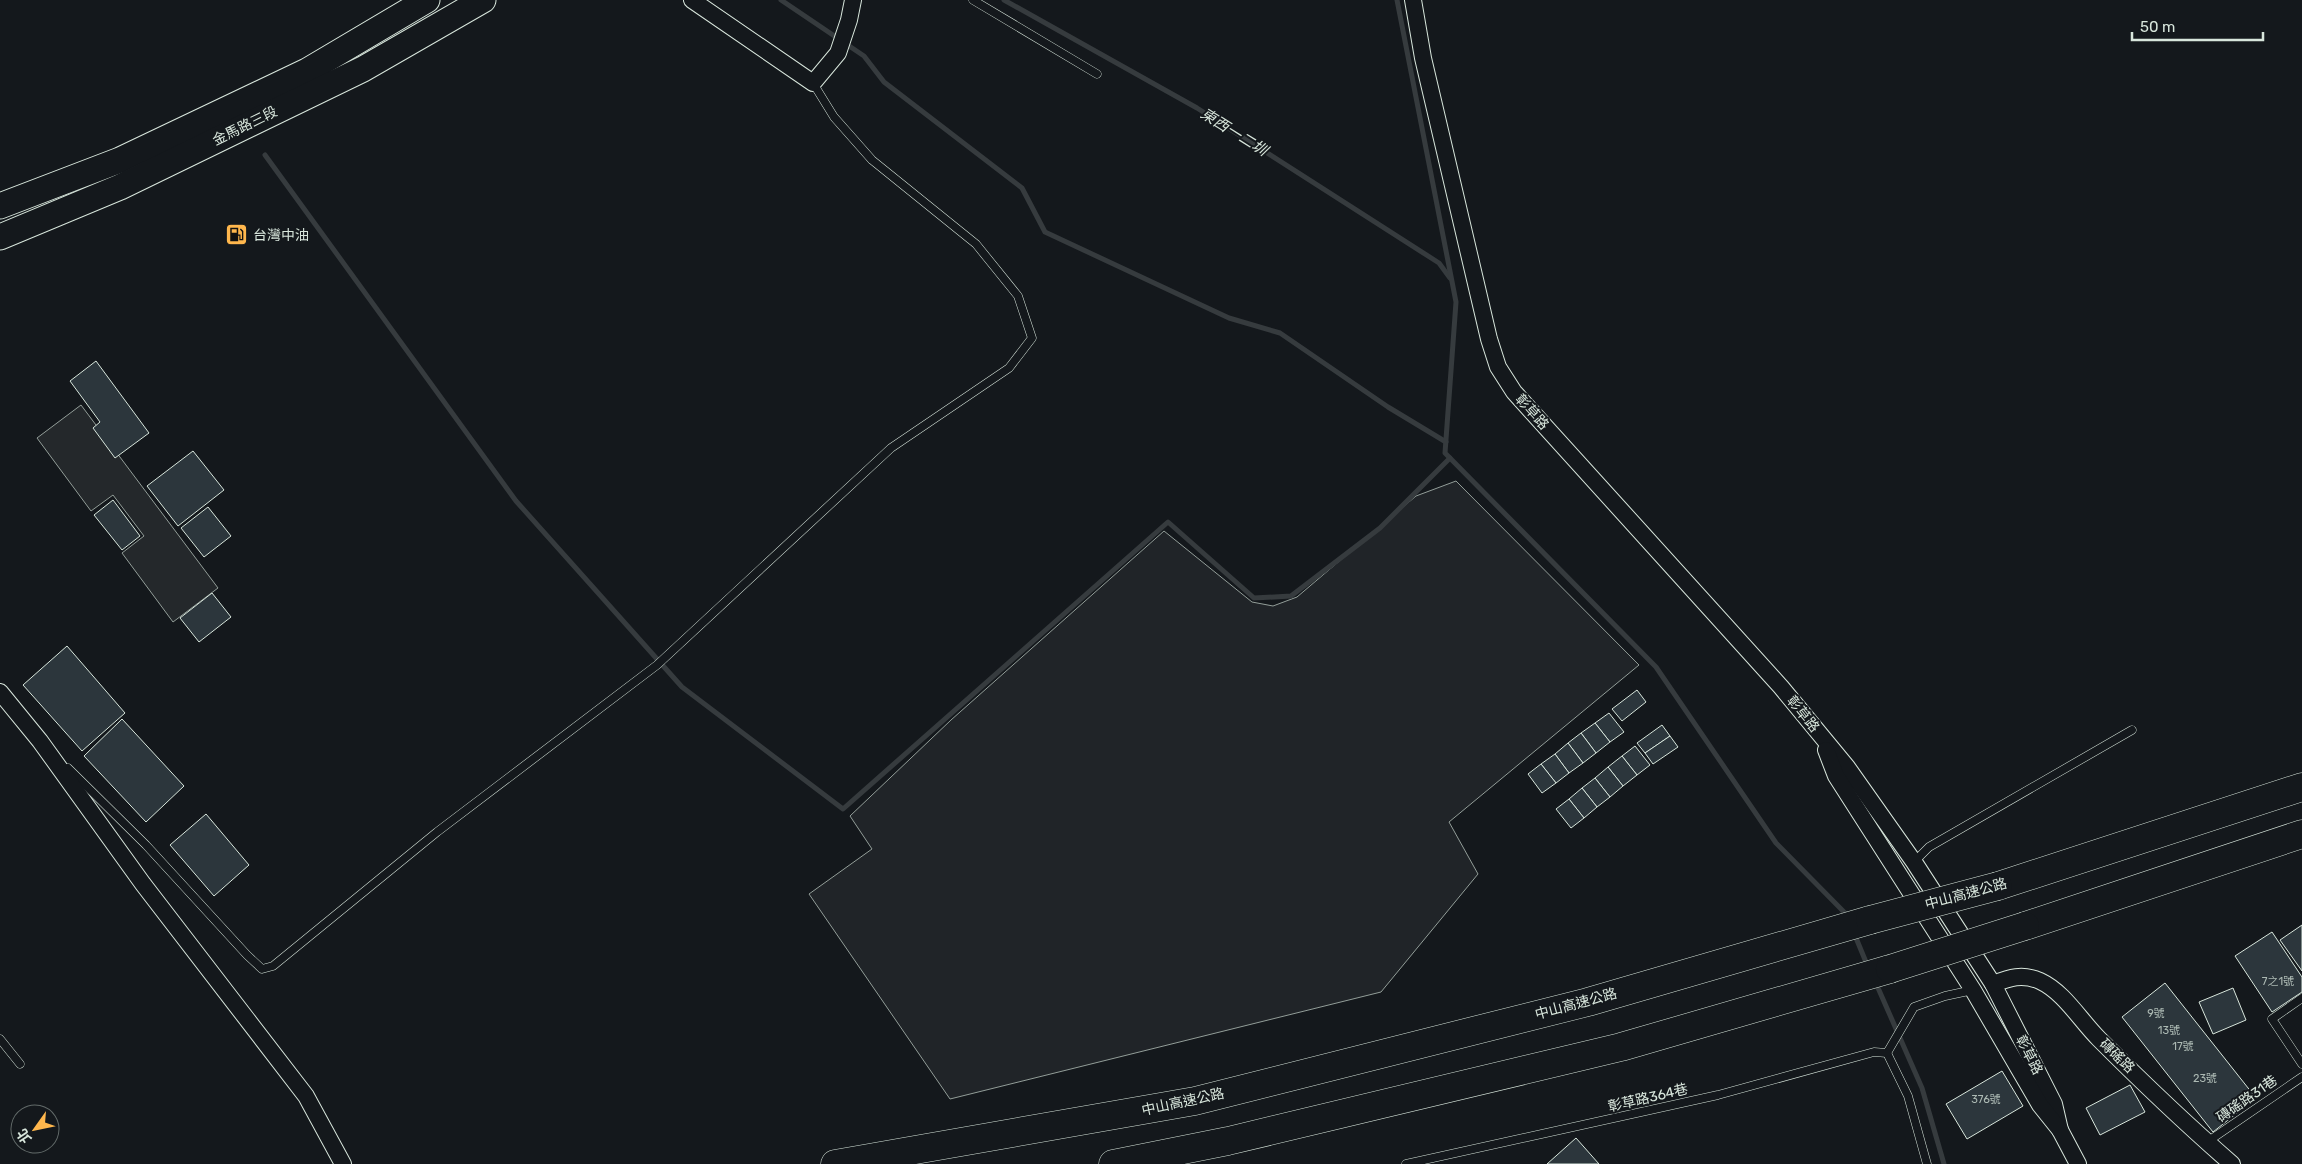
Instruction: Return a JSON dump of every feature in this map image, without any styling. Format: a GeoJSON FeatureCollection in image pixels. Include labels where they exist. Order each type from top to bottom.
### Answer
{"type":"FeatureCollection","features":[{"type":"Feature","properties":{"kind":"highway","name":"中山高速公路"},"geometry":{"type":"LineString","coordinates":[[835,1164],[1195,1101],[1588,1002],[1857,924],[1998,886],[2302,787]]}},
{"type":"Feature","properties":{"kind":"highway"},"geometry":{"type":"LineString","coordinates":[[1114,1164],[1228,1141],[1621,1047],[1878,973],[2302,834]]}},
{"type":"Feature","properties":{"kind":"main road","name":"金馬路三段"},"geometry":{"type":"LineString","coordinates":[[0,237],[120,187],[171,149],[428,0]]}},
{"type":"Feature","properties":{"kind":"main road","name":"金馬路三段"},"geometry":{"type":"LineString","coordinates":[[0,206],[120,160],[171,149],[363,69],[483,0]]}},
{"type":"Feature","properties":{"kind":"street"},"geometry":{"type":"LineString","coordinates":[[692,0],[813,82],[838,53],[853,0]]}},
{"type":"Feature","properties":{"kind":"street","name":"彰草路"},"geometry":{"type":"LineString","coordinates":[[1413,0],[1422,58],[1498,367],[1514,392],[1781,687],[1847,767],[1914,862],[1992,984],[2054,1104],[2060,1130]]}},
{"type":"Feature","properties":{"kind":"street"},"geometry":{"type":"LineString","coordinates":[[0,692],[40,741],[76,793],[306,1096],[343,1164]]}},
{"type":"Feature","properties":{"kind":"street","name":"彰草路"},"geometry":{"type":"LineString","coordinates":[[1821,736],[1836,776],[1973,990],[2040,1105],[2060,1130],[2078,1164]]}},
{"type":"Feature","properties":{"kind":"street","name":"磚磘路"},"geometry":{"type":"LineString","coordinates":[[1992,984],[2018,975],[2038,980],[2052,988],[2098,1038],[2232,1164]]}},
{"type":"Feature","properties":{"kind":"lane"},"geometry":{"type":"LineString","coordinates":[[973,0],[1097,74]]}},
{"type":"Feature","properties":{"kind":"lane"},"geometry":{"type":"LineString","coordinates":[[40,741],[146,845],[262,969],[273,966],[436,832],[657,665],[891,448],[1009,368],[1032,338],[1018,296],[976,244],[872,160],[834,117],[813,82]]}},
{"type":"Feature","properties":{"kind":"lane"},"geometry":{"type":"LineString","coordinates":[[1914,862],[1929,846],[2132,730]]}},
{"type":"Feature","properties":{"kind":"lane"},"geometry":{"type":"LineString","coordinates":[[1928,1164],[1908,1096],[1889,1049],[1914,1007],[1944,996],[1973,990]]}},
{"type":"Feature","properties":{"kind":"lane"},"geometry":{"type":"LineString","coordinates":[[2302,998],[2272,1019],[2302,1064]]}},
{"type":"Feature","properties":{"kind":"lane"},"geometry":{"type":"LineString","coordinates":[[0,1039],[20,1064]]}},
{"type":"Feature","properties":{"kind":"lane","name":"彰草路364巷"},"geometry":{"type":"LineString","coordinates":[[1406,1164],[1718,1095],[1889,1049]]}},
{"type":"Feature","properties":{"kind":"lane","name":"磚磘路31巷"},"geometry":{"type":"LineString","coordinates":[[2207,1142],[2302,1077]]}},
{"type":"Feature","properties":{"kind":"shaded area"},"geometry":{"type":"Polygon","coordinates":[[[81,405],[218,588],[173,622],[122,553],[144,536],[113,495],[91,511],[37,438],[81,405]]]}},
{"type":"Feature","properties":{"kind":"shaded area"},"geometry":{"type":"Polygon","coordinates":[[[1456,481],[1639,665],[1449,822],[1478,874],[1381,992],[950,1099],[809,894],[872,849],[850,816],[951,720],[1164,531],[1252,602],[1273,606],[1297,597],[1416,496],[1456,481]]]}},
{"type":"Feature","properties":{"kind":"building"},"geometry":{"type":"Polygon","coordinates":[[[96,361],[149,433],[115,458],[93,428],[100,422],[70,381],[96,361]]]}},
{"type":"Feature","properties":{"kind":"building"},"geometry":{"type":"Polygon","coordinates":[[[193,451],[224,490],[178,526],[147,486],[193,451]]]}},
{"type":"Feature","properties":{"kind":"building"},"geometry":{"type":"Polygon","coordinates":[[[113,500],[140,536],[122,550],[94,515],[113,500]]]}},
{"type":"Feature","properties":{"kind":"building"},"geometry":{"type":"Polygon","coordinates":[[[208,507],[231,536],[204,557],[181,528],[208,507]]]}},
{"type":"Feature","properties":{"kind":"building"},"geometry":{"type":"Polygon","coordinates":[[[212,593],[231,617],[199,642],[180,618],[212,593]]]}},
{"type":"Feature","properties":{"kind":"building"},"geometry":{"type":"Polygon","coordinates":[[[67,646],[125,713],[82,751],[23,685],[67,646]]]}},
{"type":"Feature","properties":{"kind":"building"},"geometry":{"type":"Polygon","coordinates":[[[1637,690],[1646,702],[1622,721],[1612,709],[1637,690]]]}},
{"type":"Feature","properties":{"kind":"building"},"geometry":{"type":"Polygon","coordinates":[[[1609,713],[1624,732],[1610,742],[1595,723],[1609,713]]]}},
{"type":"Feature","properties":{"kind":"building"},"geometry":{"type":"Polygon","coordinates":[[[122,719],[184,786],[146,822],[84,756],[122,719]]]}},
{"type":"Feature","properties":{"kind":"building"},"geometry":{"type":"Polygon","coordinates":[[[1595,723],[1610,742],[1596,753],[1581,733],[1595,723]]]}},
{"type":"Feature","properties":{"kind":"building"},"geometry":{"type":"Polygon","coordinates":[[[1662,725],[1670,736],[1645,753],[1637,743],[1662,725]]]}},
{"type":"Feature","properties":{"kind":"building"},"geometry":{"type":"Polygon","coordinates":[[[1581,733],[1596,753],[1583,763],[1568,743],[1581,733]]]}},
{"type":"Feature","properties":{"kind":"building"},"geometry":{"type":"Polygon","coordinates":[[[1670,736],[1678,747],[1653,764],[1645,753],[1670,736]]]}},
{"type":"Feature","properties":{"kind":"building"},"geometry":{"type":"Polygon","coordinates":[[[1568,743],[1583,763],[1569,773],[1555,754],[1568,743]]]}},
{"type":"Feature","properties":{"kind":"building"},"geometry":{"type":"Polygon","coordinates":[[[1635,746],[1650,765],[1637,775],[1622,756],[1635,746]]]}},
{"type":"Feature","properties":{"kind":"building"},"geometry":{"type":"Polygon","coordinates":[[[1555,754],[1569,773],[1556,783],[1541,764],[1555,754]]]}},
{"type":"Feature","properties":{"kind":"building"},"geometry":{"type":"Polygon","coordinates":[[[1622,756],[1637,775],[1623,786],[1608,767],[1622,756]]]}},
{"type":"Feature","properties":{"kind":"building"},"geometry":{"type":"Polygon","coordinates":[[[1541,764],[1556,783],[1542,793],[1528,774],[1541,764]]]}},
{"type":"Feature","properties":{"kind":"building"},"geometry":{"type":"Polygon","coordinates":[[[1608,767],[1623,786],[1610,797],[1595,778],[1608,767]]]}},
{"type":"Feature","properties":{"kind":"building"},"geometry":{"type":"Polygon","coordinates":[[[1595,778],[1610,797],[1597,807],[1582,788],[1595,778]]]}},
{"type":"Feature","properties":{"kind":"building"},"geometry":{"type":"Polygon","coordinates":[[[1582,788],[1597,807],[1584,818],[1569,799],[1582,788]]]}},
{"type":"Feature","properties":{"kind":"building"},"geometry":{"type":"Polygon","coordinates":[[[1569,799],[1584,818],[1571,828],[1556,809],[1569,799]]]}},
{"type":"Feature","properties":{"kind":"building"},"geometry":{"type":"Polygon","coordinates":[[[206,814],[249,865],[214,896],[170,845],[206,814]]]}},
{"type":"Feature","properties":{"kind":"building"},"geometry":{"type":"Polygon","coordinates":[[[2302,925],[2302,971],[2280,940],[2302,925]]]}},
{"type":"Feature","properties":{"kind":"building"},"geometry":{"type":"Polygon","coordinates":[[[2272,932],[2302,977],[2302,992],[2272,1012],[2235,956],[2272,932]]]}},
{"type":"Feature","properties":{"kind":"building"},"geometry":{"type":"Polygon","coordinates":[[[2165,983],[2256,1098],[2213,1132],[2122,1017],[2165,983]]]}},
{"type":"Feature","properties":{"kind":"building"},"geometry":{"type":"Polygon","coordinates":[[[2233,988],[2246,1020],[2213,1034],[2199,1002],[2233,988]]]}},
{"type":"Feature","properties":{"kind":"building"},"geometry":{"type":"Polygon","coordinates":[[[2002,1071],[2023,1106],[1967,1139],[1946,1104],[2002,1071]]]}},
{"type":"Feature","properties":{"kind":"building"},"geometry":{"type":"Polygon","coordinates":[[[2130,1085],[2145,1112],[2100,1135],[2086,1108],[2130,1085]]]}},
{"type":"Feature","properties":{"kind":"building"},"geometry":{"type":"Polygon","coordinates":[[[1576,1138],[1599,1164],[1547,1164],[1576,1138]]]}},
{"type":"Feature","properties":{"kind":"waterway"},"geometry":{"type":"LineString","coordinates":[[781,0],[864,56],[884,82],[1022,188],[1045,232],[1229,318],[1280,333],[1388,407],[1446,442]]}},
{"type":"Feature","properties":{"kind":"waterway","name":"東西一二圳"},"geometry":{"type":"LineString","coordinates":[[1004,0],[1197,108],[1439,263],[1450,278]]}},
{"type":"Feature","properties":{"kind":"waterway"},"geometry":{"type":"LineString","coordinates":[[1397,0],[1456,302],[1445,453],[1656,667],[1776,843],[1845,913],[1847,919]]}},
{"type":"Feature","properties":{"kind":"waterway"},"geometry":{"type":"LineString","coordinates":[[265,155],[516,501],[682,687],[843,809],[1168,522],[1254,598],[1291,596],[1380,528],[1450,458]]}},
{"type":"Feature","properties":{"kind":"waterway"},"geometry":{"type":"LineString","coordinates":[[1854,933],[1868,967]]}},
{"type":"Feature","properties":{"kind":"waterway"},"geometry":{"type":"LineString","coordinates":[[1875,981],[1922,1088],[1944,1164]]}},
{"type":"Feature","properties":{"kind":"place","name":"台灣中油"},"geometry":{"type":"Point","coordinates":[237,235]}}]}
